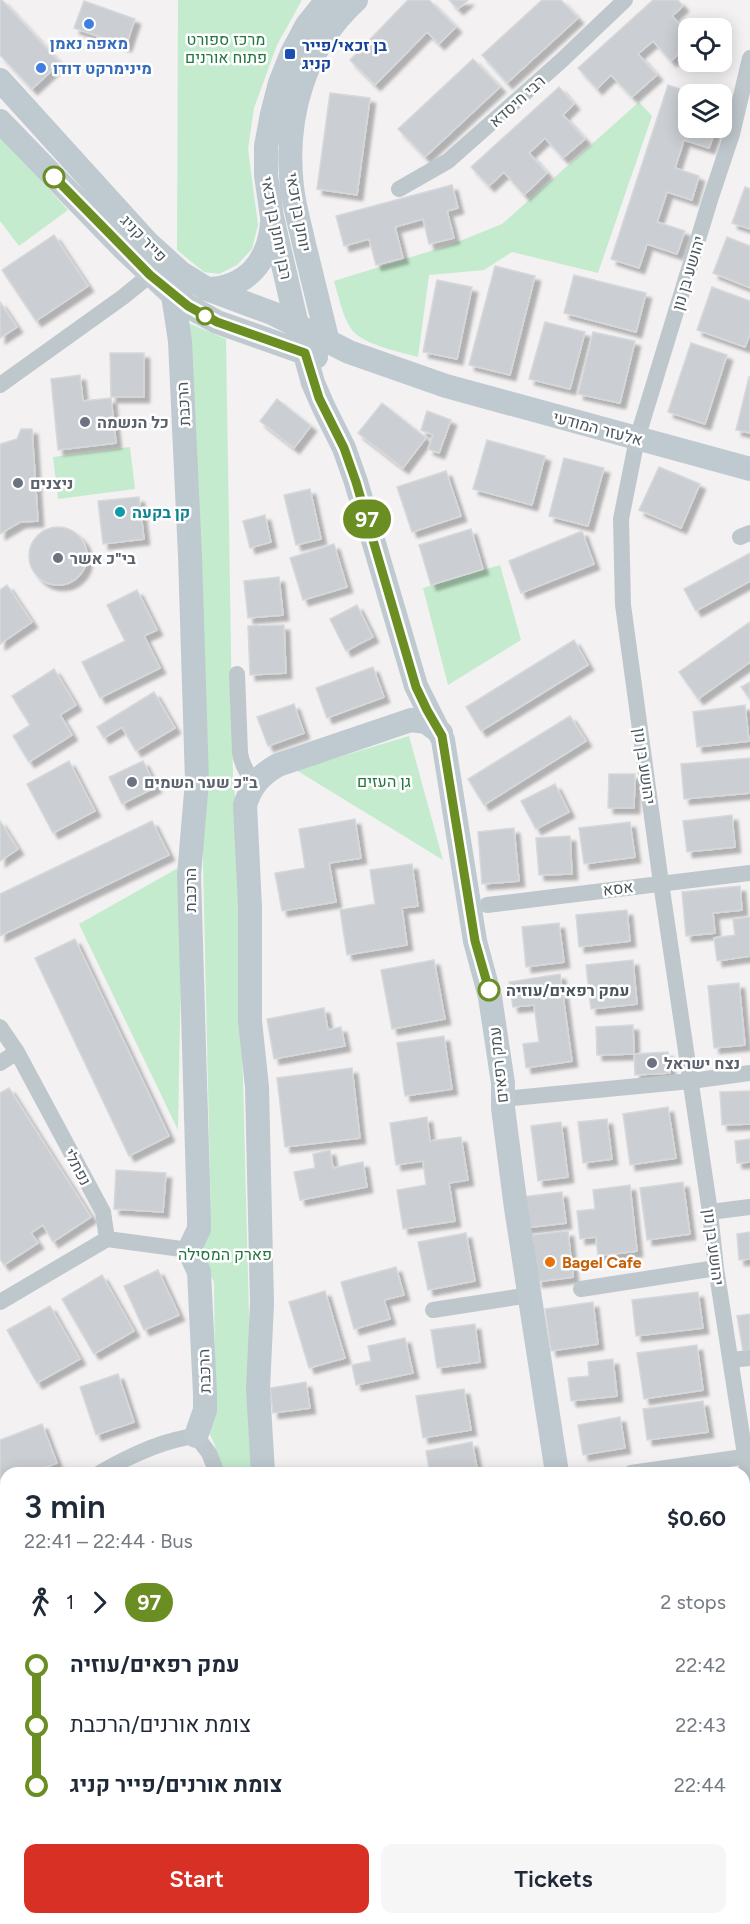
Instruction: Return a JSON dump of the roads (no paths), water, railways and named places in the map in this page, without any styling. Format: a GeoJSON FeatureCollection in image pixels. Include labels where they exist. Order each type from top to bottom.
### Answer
{"type":"FeatureCollection","features":[{"type":"Feature","properties":{"kind":"street","name":"רבן יוחנן בן זכאי"},"geometry":{"type":"LineString","coordinates":[[297,325],[272,217],[266,175],[266,146],[280,83],[292,53],[307,25],[327,0]]}},
{"type":"Feature","properties":{"kind":"street","name":"יוחנן בן זכאי"},"geometry":{"type":"LineString","coordinates":[[328,342],[292,187],[291,130],[295,106],[310,63],[324,36],[356,0]]}},
{"type":"Feature","properties":{"kind":"street","name":"רבי חיסדא"},"geometry":{"type":"LineString","coordinates":[[399,189],[461,151],[625,0]]}},
{"type":"Feature","properties":{"kind":"street","name":"יהושע בן נון"},"geometry":{"type":"LineString","coordinates":[[748,1456],[716,1268],[710,1212],[661,883],[623,604],[621,519],[637,439],[732,134],[750,58]]}},
{"type":"Feature","properties":{"kind":"street","name":"פייר קניג"},"geometry":{"type":"LineString","coordinates":[[0,80],[147,242],[181,273],[207,289],[272,314],[328,342]]}},
{"type":"Feature","properties":{"kind":"street","name":"פייר קניג"},"geometry":{"type":"LineString","coordinates":[[0,121],[172,295],[217,322],[305,353]]}},
{"type":"Feature","properties":{"kind":"street"},"geometry":{"type":"LineString","coordinates":[[207,289],[231,286],[242,281],[255,268],[271,234],[272,217]]}},
{"type":"Feature","properties":{"kind":"street"},"geometry":{"type":"LineString","coordinates":[[0,385],[150,275]]}},
{"type":"Feature","properties":{"kind":"street","name":"הרכבת"},"geometry":{"type":"LineString","coordinates":[[172,295],[180,341],[197,781],[189,875],[199,1229],[189,1250],[199,1272],[205,1410],[196,1436]]}},
{"type":"Feature","properties":{"kind":"street","name":"עמק רפאים"},"geometry":{"type":"LineString","coordinates":[[297,325],[319,398],[344,448],[356,482],[416,687],[441,733],[475,941],[490,997],[516,1209],[556,1467]]}},
{"type":"Feature","properties":{"kind":"street"},"geometry":{"type":"LineString","coordinates":[[305,353],[317,350],[328,342]]}},
{"type":"Feature","properties":{"kind":"street","name":"אלעזר המודעי"},"geometry":{"type":"LineString","coordinates":[[328,342],[446,387],[750,469]]}},
{"type":"Feature","properties":{"kind":"street","name":"אלעזר המודעי"},"geometry":{"type":"LineString","coordinates":[[305,353],[393,379],[446,387]]}},
{"type":"Feature","properties":{"kind":"street"},"geometry":{"type":"LineString","coordinates":[[237,674],[240,753],[247,774],[255,782]]}},
{"type":"Feature","properties":{"kind":"street"},"geometry":{"type":"LineString","coordinates":[[263,1467],[258,1389],[262,1303],[257,1087],[250,1020],[250,907],[245,805],[255,782],[278,765],[406,722],[421,720],[441,733]]}},
{"type":"Feature","properties":{"kind":"street","name":"אסא"},"geometry":{"type":"LineString","coordinates":[[487,905],[750,873]]}},
{"type":"Feature","properties":{"kind":"street","name":"נפתלי"},"geometry":{"type":"LineString","coordinates":[[0,1027],[17,1052],[103,1212],[107,1239]]}},
{"type":"Feature","properties":{"kind":"street"},"geometry":{"type":"LineString","coordinates":[[0,1063],[17,1052]]}},
{"type":"Feature","properties":{"kind":"street"},"geometry":{"type":"LineString","coordinates":[[502,1099],[750,1073]]}},
{"type":"Feature","properties":{"kind":"street"},"geometry":{"type":"LineString","coordinates":[[710,1212],[750,1207]]}},
{"type":"Feature","properties":{"kind":"street"},"geometry":{"type":"LineString","coordinates":[[0,1302],[107,1239],[189,1250]]}},
{"type":"Feature","properties":{"kind":"street"},"geometry":{"type":"LineString","coordinates":[[580,1289],[716,1268]]}},
{"type":"Feature","properties":{"kind":"street"},"geometry":{"type":"LineString","coordinates":[[433,1310],[530,1295]]}},
{"type":"Feature","properties":{"kind":"street"},"geometry":{"type":"LineString","coordinates":[[731,1360],[750,1358]]}},
{"type":"Feature","properties":{"kind":"street"},"geometry":{"type":"LineString","coordinates":[[110,1467],[148,1449],[176,1439],[196,1436],[209,1452],[215,1467]]}},
{"type":"Feature","properties":{"kind":"street"},"geometry":{"type":"LineString","coordinates":[[672,1467],[748,1456]]}},
{"type":"Feature","properties":{"kind":"place","name":"מאפה נאמן"},"geometry":{"type":"Point","coordinates":[89,24]}},
{"type":"Feature","properties":{"kind":"place","name":"בן זכאי/פייר קניג"},"geometry":{"type":"Point","coordinates":[290,54]}},
{"type":"Feature","properties":{"kind":"place","name":"מינימרקט דודו"},"geometry":{"type":"Point","coordinates":[41,68]}},
{"type":"Feature","properties":{"kind":"place","name":"כל הנשמה"},"geometry":{"type":"Point","coordinates":[85,422]}},
{"type":"Feature","properties":{"kind":"place","name":"ניצנים"},"geometry":{"type":"Point","coordinates":[18,483]}},
{"type":"Feature","properties":{"kind":"place","name":"קן בקעה"},"geometry":{"type":"Point","coordinates":[120,512]}},
{"type":"Feature","properties":{"kind":"place","name":"בי\"כ אשר"},"geometry":{"type":"Point","coordinates":[58,558]}},
{"type":"Feature","properties":{"kind":"place","name":"ב\"כ שער השמים"},"geometry":{"type":"Point","coordinates":[132,782]}},
{"type":"Feature","properties":{"kind":"place","name":"עמק רפאים/עוזיה"},"geometry":{"type":"Point","coordinates":[489,990]}},
{"type":"Feature","properties":{"kind":"place","name":"נצח ישראל"},"geometry":{"type":"Point","coordinates":[652,1063]}},
{"type":"Feature","properties":{"kind":"place","name":"Bagel Cafe"},"geometry":{"type":"Point","coordinates":[550,1262]}},
{"type":"Feature","properties":{"kind":"park label","name":"מרכז ספורט פתוח אורנים"},"geometry":{"type":"Point","coordinates":[226,48]}},
{"type":"Feature","properties":{"kind":"park label","name":"גן העזים"},"geometry":{"type":"Point","coordinates":[384,781]}},
{"type":"Feature","properties":{"kind":"park label","name":"פארק המסילה"},"geometry":{"type":"Point","coordinates":[225,1254]}}]}
